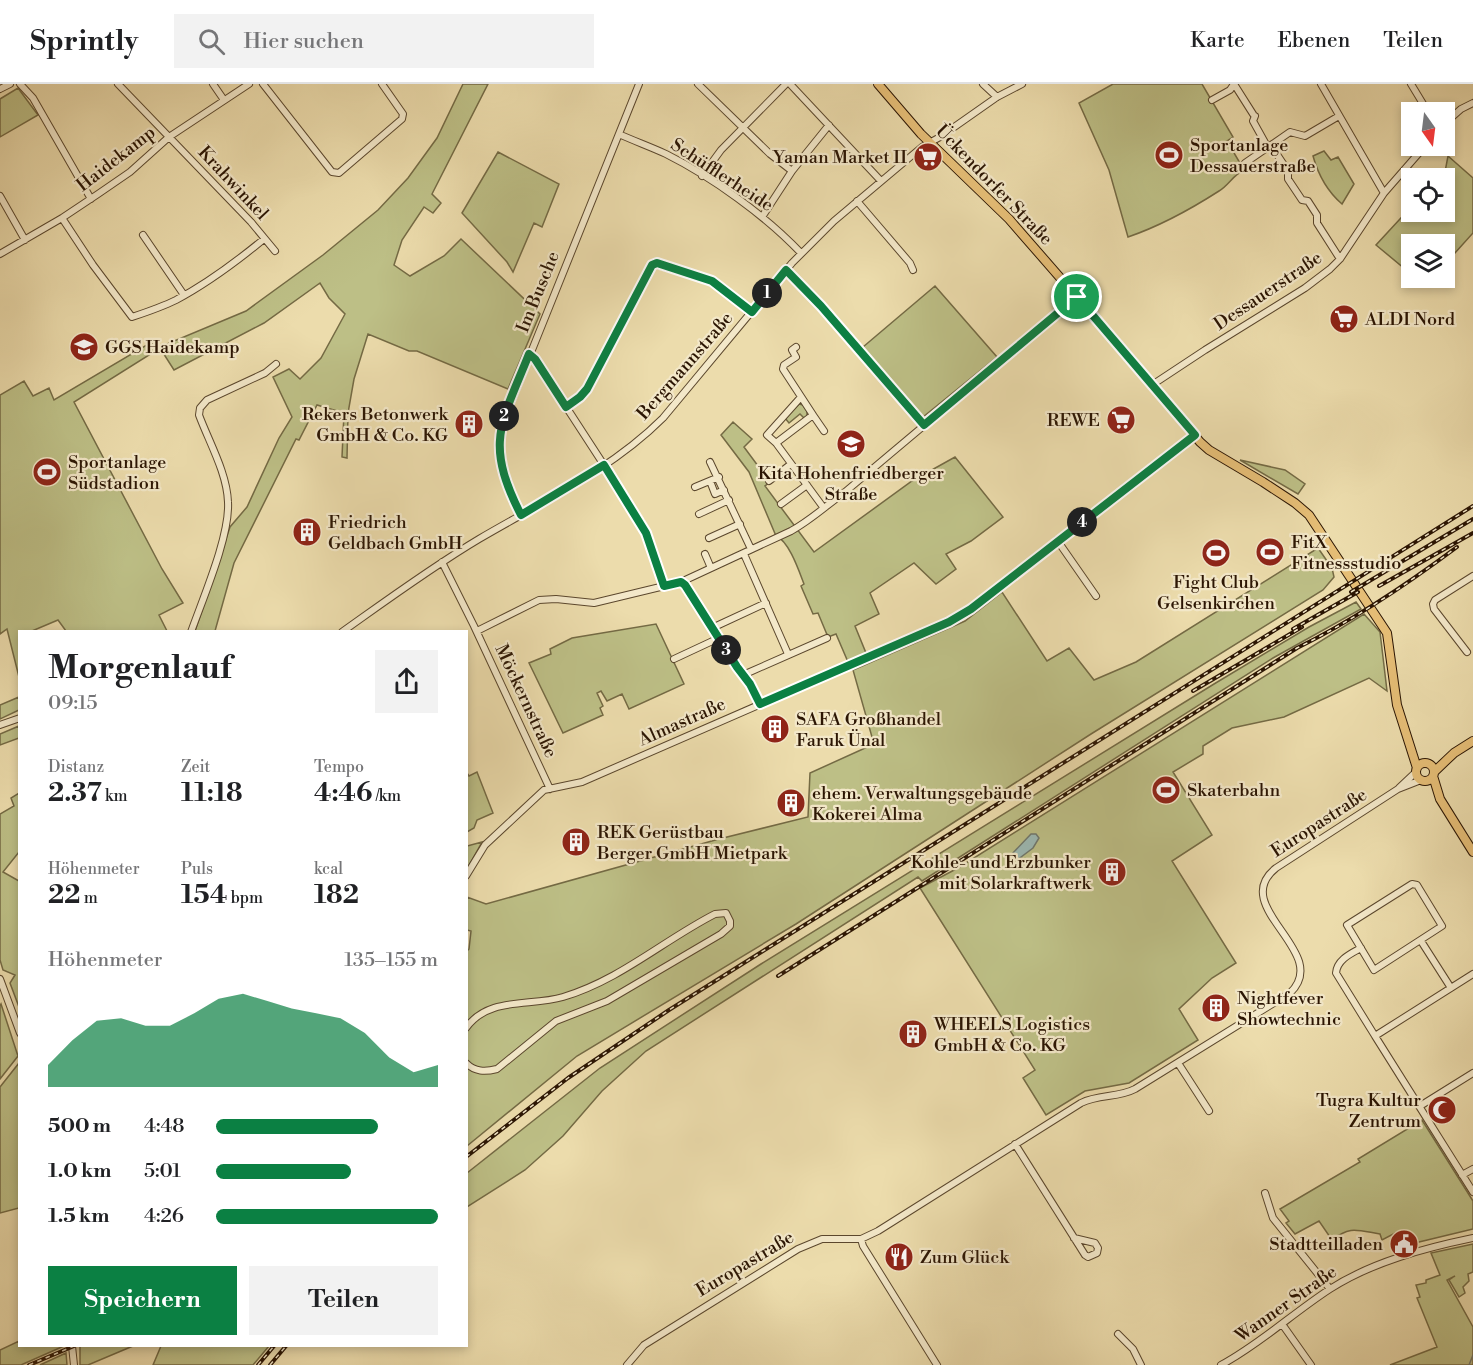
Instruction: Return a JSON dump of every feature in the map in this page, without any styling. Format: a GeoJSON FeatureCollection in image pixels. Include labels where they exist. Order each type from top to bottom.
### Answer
{"type":"FeatureCollection","features":[{"type":"Feature","properties":{"kind":"main road","name":"Ückendorfer Straße"},"geometry":{"type":"LineString","coordinates":[[878,84],[931,143],[1009,219],[1209,450],[1263,482],[1302,509],[1317,526],[1387,633],[1397,705],[1410,743]]}},
{"type":"Feature","properties":{"kind":"main road"},"geometry":{"type":"LineString","coordinates":[[1410,743],[1430,769],[1440,799]]}},
{"type":"Feature","properties":{"kind":"main road"},"geometry":{"type":"LineString","coordinates":[[1410,743],[1419,775],[1440,799],[1473,852]]}},
{"type":"Feature","properties":{"kind":"main road"},"geometry":{"type":"LineString","coordinates":[[1419,775],[1471,743]]}},
{"type":"Feature","properties":{"kind":"main road"},"geometry":{"type":"LineString","coordinates":[[1419,775],[1430,769]]}},
{"type":"Feature","properties":{"kind":"street"},"geometry":{"type":"LineString","coordinates":[[0,89],[10,84]]}},
{"type":"Feature","properties":{"kind":"street"},"geometry":{"type":"LineString","coordinates":[[20,84],[33,98],[91,199]]}},
{"type":"Feature","properties":{"kind":"street","name":"Krahwinkel"},"geometry":{"type":"LineString","coordinates":[[118,84],[251,222],[275,251]]}},
{"type":"Feature","properties":{"kind":"street"},"geometry":{"type":"LineString","coordinates":[[213,84],[224,100]]}},
{"type":"Feature","properties":{"kind":"street","name":"Haidekamp"},"geometry":{"type":"LineString","coordinates":[[0,254],[91,199],[130,172],[169,137],[249,84]]}},
{"type":"Feature","properties":{"kind":"street"},"geometry":{"type":"LineString","coordinates":[[263,84],[332,172],[339,173],[402,119],[403,114],[382,84]]}},
{"type":"Feature","properties":{"kind":"street","name":"Im Busche"},"geometry":{"type":"LineString","coordinates":[[521,515],[503,474],[499,444],[504,418],[639,84]]}},
{"type":"Feature","properties":{"kind":"street"},"geometry":{"type":"LineString","coordinates":[[698,84],[770,154],[792,171]]}},
{"type":"Feature","properties":{"kind":"street"},"geometry":{"type":"LineString","coordinates":[[702,176],[713,159],[786,84]]}},
{"type":"Feature","properties":{"kind":"street"},"geometry":{"type":"LineString","coordinates":[[790,84],[881,181]]}},
{"type":"Feature","properties":{"kind":"street"},"geometry":{"type":"LineString","coordinates":[[983,84],[997,97]]}},
{"type":"Feature","properties":{"kind":"street","name":"Bergmannstraße"},"geometry":{"type":"LineString","coordinates":[[345,630],[442,562],[604,465],[641,439],[663,418],[801,253],[857,201],[922,147],[997,97],[1022,84]]}},
{"type":"Feature","properties":{"kind":"street"},"geometry":{"type":"LineString","coordinates":[[1212,100],[1230,90],[1234,84],[1254,115],[1253,122],[1268,148],[1276,153],[1288,171],[1288,179],[1302,200],[1308,201],[1317,215],[1317,223],[1340,259]]}},
{"type":"Feature","properties":{"kind":"street"},"geometry":{"type":"LineString","coordinates":[[1321,84],[1384,193]]}},
{"type":"Feature","properties":{"kind":"street"},"geometry":{"type":"LineString","coordinates":[[1411,84],[1422,102]]}},
{"type":"Feature","properties":{"kind":"street"},"geometry":{"type":"LineString","coordinates":[[1455,114],[1473,103]]}},
{"type":"Feature","properties":{"kind":"street"},"geometry":{"type":"LineString","coordinates":[[1245,163],[1290,132],[1305,136],[1339,117]]}},
{"type":"Feature","properties":{"kind":"street"},"geometry":{"type":"LineString","coordinates":[[762,217],[792,171],[829,124]]}},
{"type":"Feature","properties":{"kind":"street","name":"Schüfflerheide"},"geometry":{"type":"LineString","coordinates":[[619,134],[667,155],[702,176],[762,217],[801,253]]}},
{"type":"Feature","properties":{"kind":"street","name":"Dessauerstraße"},"geometry":{"type":"LineString","coordinates":[[1152,385],[1319,278],[1340,259],[1384,193],[1416,156]]}},
{"type":"Feature","properties":{"kind":"street"},"geometry":{"type":"LineString","coordinates":[[0,196],[25,240]]}},
{"type":"Feature","properties":{"kind":"street"},"geometry":{"type":"LineString","coordinates":[[857,201],[910,262],[913,270]]}},
{"type":"Feature","properties":{"kind":"street"},"geometry":{"type":"LineString","coordinates":[[62,218],[132,317],[184,295],[227,269],[264,239]]}},
{"type":"Feature","properties":{"kind":"street"},"geometry":{"type":"LineString","coordinates":[[143,235],[184,295]]}},
{"type":"Feature","properties":{"kind":"street"},"geometry":{"type":"LineString","coordinates":[[566,407],[587,389],[654,264],[712,281],[752,312]]}},
{"type":"Feature","properties":{"kind":"street"},"geometry":{"type":"LineString","coordinates":[[786,270],[821,306],[924,425]]}},
{"type":"Feature","properties":{"kind":"street"},"geometry":{"type":"LineString","coordinates":[[477,631],[539,600],[556,599],[594,603],[681,582],[791,531],[845,492],[1077,297]]}},
{"type":"Feature","properties":{"kind":"street"},"geometry":{"type":"LineString","coordinates":[[796,347],[792,350],[796,357],[783,368],[824,431]]}},
{"type":"Feature","properties":{"kind":"street"},"geometry":{"type":"LineString","coordinates":[[529,354],[535,359],[646,533],[664,586]]}},
{"type":"Feature","properties":{"kind":"street"},"geometry":{"type":"LineString","coordinates":[[192,630],[225,534],[229,503],[224,480],[199,415],[200,408],[207,400],[265,373],[276,364]]}},
{"type":"Feature","properties":{"kind":"street"},"geometry":{"type":"LineString","coordinates":[[801,397],[767,435],[776,443],[823,507]]}},
{"type":"Feature","properties":{"kind":"street"},"geometry":{"type":"LineString","coordinates":[[776,443],[813,415]]}},
{"type":"Feature","properties":{"kind":"street","name":"Almastraße"},"geometry":{"type":"LineString","coordinates":[[468,873],[490,839],[544,790],[582,782],[949,622],[971,609],[1195,435]]}},
{"type":"Feature","properties":{"kind":"street"},"geometry":{"type":"LineString","coordinates":[[710,462],[719,477],[750,549]]}},
{"type":"Feature","properties":{"kind":"street"},"geometry":{"type":"LineString","coordinates":[[769,480],[791,464]]}},
{"type":"Feature","properties":{"kind":"street"},"geometry":{"type":"LineString","coordinates":[[695,487],[719,477]]}},
{"type":"Feature","properties":{"kind":"street"},"geometry":{"type":"LineString","coordinates":[[710,481],[715,494],[724,490]]}},
{"type":"Feature","properties":{"kind":"street"},"geometry":{"type":"LineString","coordinates":[[781,504],[807,486]]}},
{"type":"Feature","properties":{"kind":"street"},"geometry":{"type":"LineString","coordinates":[[699,514],[729,500]]}},
{"type":"Feature","properties":{"kind":"street"},"geometry":{"type":"LineString","coordinates":[[709,538],[740,524]]}},
{"type":"Feature","properties":{"kind":"street"},"geometry":{"type":"LineString","coordinates":[[1057,540],[1096,596]]}},
{"type":"Feature","properties":{"kind":"street"},"geometry":{"type":"LineString","coordinates":[[705,554],[711,568]]}},
{"type":"Feature","properties":{"kind":"street"},"geometry":{"type":"LineString","coordinates":[[744,554],[788,654]]}},
{"type":"Feature","properties":{"kind":"street","name":"Möckernstraße"},"geometry":{"type":"LineString","coordinates":[[442,562],[477,631],[550,789]]}},
{"type":"Feature","properties":{"kind":"street"},"geometry":{"type":"LineString","coordinates":[[1467,652],[1433,604],[1435,600],[1473,576]]}},
{"type":"Feature","properties":{"kind":"street"},"geometry":{"type":"LineString","coordinates":[[681,582],[750,684],[760,704]]}},
{"type":"Feature","properties":{"kind":"street"},"geometry":{"type":"LineString","coordinates":[[712,628],[766,603]]}},
{"type":"Feature","properties":{"kind":"street"},"geometry":{"type":"LineString","coordinates":[[743,675],[827,638]]}},
{"type":"Feature","properties":{"kind":"street"},"geometry":{"type":"LineString","coordinates":[[674,658],[719,639]]}},
{"type":"Feature","properties":{"kind":"street"},"geometry":{"type":"LineString","coordinates":[[0,725],[18,719]]}},
{"type":"Feature","properties":{"kind":"street","name":"Europastraße"},"geometry":{"type":"LineString","coordinates":[[627,1365],[644,1345],[798,1249],[822,1239],[861,1239],[878,1231],[1081,1103],[1100,1096],[1129,1092],[1290,993],[1299,982],[1302,969],[1263,898],[1262,890],[1266,877],[1276,868],[1419,775]]}},
{"type":"Feature","properties":{"kind":"street"},"geometry":{"type":"LineString","coordinates":[[1415,884],[1442,926],[1421,941],[1374,970],[1347,925],[1415,884]]}},
{"type":"Feature","properties":{"kind":"street"},"geometry":{"type":"LineString","coordinates":[[468,1026],[483,1012],[495,1007],[550,1000],[587,988],[639,962],[715,914],[726,913],[729,917],[730,926],[721,933],[607,1001],[556,1021],[497,1069],[479,1071],[468,1064]]}},
{"type":"Feature","properties":{"kind":"street"},"geometry":{"type":"LineString","coordinates":[[1421,941],[1451,988]]}},
{"type":"Feature","properties":{"kind":"street"},"geometry":{"type":"LineString","coordinates":[[1361,948],[1340,962],[1336,973],[1473,1192]]}},
{"type":"Feature","properties":{"kind":"street"},"geometry":{"type":"LineString","coordinates":[[1375,1036],[1473,974]]}},
{"type":"Feature","properties":{"kind":"street"},"geometry":{"type":"LineString","coordinates":[[0,979],[18,1028]]}},
{"type":"Feature","properties":{"kind":"street"},"geometry":{"type":"LineString","coordinates":[[1178,1063],[1209,1111]]}},
{"type":"Feature","properties":{"kind":"street"},"geometry":{"type":"LineString","coordinates":[[1420,1106],[1473,1073]]}},
{"type":"Feature","properties":{"kind":"street"},"geometry":{"type":"LineString","coordinates":[[1015,1144],[1074,1238]]}},
{"type":"Feature","properties":{"kind":"street"},"geometry":{"type":"LineString","coordinates":[[1462,1175],[1473,1169]]}},
{"type":"Feature","properties":{"kind":"street"},"geometry":{"type":"LineString","coordinates":[[1264,1193],[1273,1218],[1330,1289]]}},
{"type":"Feature","properties":{"kind":"street","name":"Wanner Straße"},"geometry":{"type":"LineString","coordinates":[[1221,1365],[1254,1345],[1330,1289],[1348,1279],[1405,1254],[1473,1238]]}},
{"type":"Feature","properties":{"kind":"street"},"geometry":{"type":"LineString","coordinates":[[861,1239],[863,1246],[936,1365]]}},
{"type":"Feature","properties":{"kind":"street"},"geometry":{"type":"LineString","coordinates":[[1282,1324],[1311,1365]]}},
{"type":"Feature","properties":{"kind":"street"},"geometry":{"type":"LineString","coordinates":[[1118,1334],[1133,1348],[1141,1365]]}},
{"type":"Feature","properties":{"kind":"street"},"geometry":{"type":"LineString","coordinates":[[72,1347],[74,1365]]}},
{"type":"Feature","properties":{"kind":"green space"},"geometry":{"type":"Polygon","coordinates":[[[463,84],[488,84],[432,194],[441,203],[433,213],[424,207],[402,240],[394,265],[410,276],[444,256],[461,239],[540,314],[508,389],[417,351],[409,351],[368,334],[354,379],[348,413],[347,458],[342,457],[344,413],[317,405],[299,440],[296,439],[234,563],[215,630],[195,630],[230,527],[247,507],[279,438],[292,417],[273,377],[289,369],[300,379],[321,358],[345,314],[329,298],[320,283],[264,323],[174,370],[160,348],[74,402],[162,569],[183,603],[159,615],[166,630],[65,630],[58,620],[34,630],[18,630],[18,673],[7,629],[0,634],[0,395],[24,381],[33,396],[49,388],[54,400],[150,343],[160,347],[246,311],[323,255],[378,210],[408,178],[437,138],[463,84]]]}},
{"type":"Feature","properties":{"kind":"green space","name":"Sportanlage Dessauerstraße"},"geometry":{"type":"Polygon","coordinates":[[[1113,84],[1202,84],[1233,137],[1227,141],[1244,170],[1222,189],[1197,204],[1128,237],[1109,170],[1079,103],[1113,84]]]}},
{"type":"Feature","properties":{"kind":"green space"},"geometry":{"type":"Polygon","coordinates":[[[18,88],[38,115],[0,137],[0,99],[18,88]]]}},
{"type":"Feature","properties":{"kind":"green space"},"geometry":{"type":"Polygon","coordinates":[[[1324,151],[1331,160],[1338,157],[1354,184],[1342,204],[1328,188],[1315,163],[1313,156],[1324,151]]]}},
{"type":"Feature","properties":{"kind":"green space"},"geometry":{"type":"Polygon","coordinates":[[[498,152],[559,184],[542,227],[534,223],[513,272],[507,262],[462,213],[498,152]]]}},
{"type":"Feature","properties":{"kind":"green space"},"geometry":{"type":"Polygon","coordinates":[[[1448,156],[1473,178],[1473,233],[1455,253],[1455,234],[1401,234],[1401,266],[1376,245],[1401,218],[1401,222],[1455,222],[1455,168],[1446,168],[1448,156]]]}},
{"type":"Feature","properties":{"kind":"green space"},"geometry":{"type":"Polygon","coordinates":[[[935,286],[997,357],[923,417],[863,347],[935,286]]]}},
{"type":"Feature","properties":{"kind":"green space"},"geometry":{"type":"Polygon","coordinates":[[[799,404],[803,405],[807,411],[807,416],[804,418],[800,414],[789,423],[785,418],[799,404]]]}},
{"type":"Feature","properties":{"kind":"green space"},"geometry":{"type":"Polygon","coordinates":[[[733,422],[752,439],[744,447],[770,482],[765,486],[814,552],[912,481],[955,457],[1003,517],[971,541],[946,554],[956,569],[936,584],[914,563],[870,593],[879,614],[855,626],[866,653],[848,662],[836,634],[828,637],[818,613],[813,614],[801,586],[804,584],[793,557],[781,539],[776,536],[749,472],[721,435],[733,422]]]}},
{"type":"Feature","properties":{"kind":"green space"},"geometry":{"type":"Polygon","coordinates":[[[1240,460],[1285,470],[1305,484],[1298,494],[1240,460]]]}},
{"type":"Feature","properties":{"kind":"green space"},"geometry":{"type":"Polygon","coordinates":[[[1318,548],[1332,568],[1334,577],[1323,590],[1091,734],[796,924],[577,1056],[468,1145],[468,950],[471,931],[468,930],[468,897],[486,904],[719,839],[808,817],[810,773],[874,744],[853,670],[965,621],[1002,592],[1047,661],[1069,648],[1094,680],[1136,662],[1318,548]]]}},
{"type":"Feature","properties":{"kind":"green space"},"geometry":{"type":"Polygon","coordinates":[[[1356,602],[1361,609],[1273,658],[922,881],[918,877],[646,1051],[602,1091],[563,1136],[525,1170],[468,1206],[468,1172],[600,1068],[761,964],[1309,627],[1356,602]]]}},
{"type":"Feature","properties":{"kind":"green space"},"geometry":{"type":"Polygon","coordinates":[[[1364,614],[1380,632],[1387,691],[1369,678],[1284,717],[1232,728],[1203,746],[1203,754],[1173,772],[1212,835],[1172,861],[1236,963],[1212,978],[1179,1009],[1198,1040],[1129,1083],[1085,1091],[1046,1115],[1023,1078],[1035,1070],[920,888],[958,868],[1364,614]]]}},
{"type":"Feature","properties":{"kind":"green space"},"geometry":{"type":"Polygon","coordinates":[[[656,624],[684,684],[629,709],[622,694],[607,701],[601,691],[597,693],[603,706],[600,708],[603,715],[563,733],[529,663],[551,654],[550,649],[572,638],[656,624]]]}},
{"type":"Feature","properties":{"kind":"green space"},"geometry":{"type":"Polygon","coordinates":[[[18,697],[18,710],[0,719],[0,705],[18,697]]]}},
{"type":"Feature","properties":{"kind":"green space"},"geometry":{"type":"Polygon","coordinates":[[[18,726],[18,738],[0,745],[0,734],[18,726]]]}},
{"type":"Feature","properties":{"kind":"green space"},"geometry":{"type":"Polygon","coordinates":[[[477,772],[493,813],[477,820],[474,828],[468,831],[468,774],[477,772]]]}},
{"type":"Feature","properties":{"kind":"green space"},"geometry":{"type":"Polygon","coordinates":[[[18,794],[18,853],[3,872],[18,880],[18,1004],[10,983],[15,975],[3,970],[0,960],[0,814],[14,806],[11,798],[18,794]]]}},
{"type":"Feature","properties":{"kind":"green space"},"geometry":{"type":"Polygon","coordinates":[[[482,842],[468,867],[468,846],[482,842]]]}},
{"type":"Feature","properties":{"kind":"green space"},"geometry":{"type":"Polygon","coordinates":[[[1,1004],[18,1056],[0,1079],[0,1006],[1,1004]]]}},
{"type":"Feature","properties":{"kind":"green space"},"geometry":{"type":"Polygon","coordinates":[[[18,1064],[18,1208],[0,1213],[0,1087],[18,1064]]]}},
{"type":"Feature","properties":{"kind":"green space"},"geometry":{"type":"Polygon","coordinates":[[[1422,1120],[1473,1201],[1473,1229],[1408,1246],[1399,1231],[1382,1240],[1380,1234],[1359,1230],[1349,1231],[1332,1240],[1319,1221],[1295,1234],[1286,1223],[1289,1221],[1280,1209],[1360,1162],[1358,1159],[1422,1120]]]}},
{"type":"Feature","properties":{"kind":"green space"},"geometry":{"type":"Polygon","coordinates":[[[1473,1244],[1473,1272],[1468,1274],[1469,1281],[1463,1287],[1465,1293],[1459,1297],[1449,1280],[1455,1276],[1447,1280],[1473,1327],[1473,1365],[1390,1365],[1437,1347],[1417,1298],[1420,1297],[1416,1285],[1426,1283],[1426,1280],[1440,1275],[1431,1253],[1473,1244]]]}},
{"type":"Feature","properties":{"kind":"green space"},"geometry":{"type":"Polygon","coordinates":[[[18,1341],[18,1347],[62,1347],[21,1365],[0,1365],[0,1350],[18,1341]]]}},
{"type":"Feature","properties":{"kind":"green space"},"geometry":{"type":"Polygon","coordinates":[[[80,1347],[131,1347],[88,1365],[80,1365],[80,1347]]]}},
{"type":"Feature","properties":{"kind":"green space"},"geometry":{"type":"Polygon","coordinates":[[[161,1347],[268,1347],[253,1365],[153,1365],[161,1347]]]}},
{"type":"Feature","properties":{"kind":"green space"},"geometry":{"type":"Polygon","coordinates":[[[66,1353],[67,1365],[40,1365],[66,1353]]]}},
{"type":"Feature","properties":{"kind":"water"},"geometry":{"type":"Polygon","coordinates":[[[1031,834],[1036,834],[1039,838],[1033,848],[1017,860],[1010,859],[1010,856],[1031,834]]]}},
{"type":"Feature","properties":{"kind":"waterway"},"geometry":{"type":"LineString","coordinates":[[1469,1365],[1473,1355]]}},
{"type":"Feature","properties":{"kind":"railway"},"geometry":{"type":"LineString","coordinates":[[468,1155],[568,1078],[669,1010],[1473,506]]}},
{"type":"Feature","properties":{"kind":"railway"},"geometry":{"type":"LineString","coordinates":[[1351,592],[1473,519]]}},
{"type":"Feature","properties":{"kind":"railway"},"geometry":{"type":"LineString","coordinates":[[1379,586],[1473,533]]}},
{"type":"Feature","properties":{"kind":"railway"},"geometry":{"type":"LineString","coordinates":[[778,976],[1297,648],[1379,601],[1457,547]]}},
{"type":"Feature","properties":{"kind":"railway"},"geometry":{"type":"LineString","coordinates":[[1293,629],[1358,592]]}},
{"type":"Feature","properties":{"kind":"railway"},"geometry":{"type":"LineString","coordinates":[[1193,691],[1302,627]]}},
{"type":"Feature","properties":{"kind":"railway"},"geometry":{"type":"LineString","coordinates":[[29,1365],[72,1347]]}},
{"type":"Feature","properties":{"kind":"railway"},"geometry":{"type":"LineString","coordinates":[[258,1365],[273,1347]]}},
{"type":"Feature","properties":{"kind":"railway"},"geometry":{"type":"LineString","coordinates":[[270,1365],[285,1347]]}},
{"type":"Feature","properties":{"kind":"place","name":"Sportanlage Dessauerstraße"},"geometry":{"type":"Point","coordinates":[1169,155]}},
{"type":"Feature","properties":{"kind":"place","name":"Yaman Market II"},"geometry":{"type":"Point","coordinates":[928,157]}},
{"type":"Feature","properties":{"kind":"place","name":"ALDI Nord"},"geometry":{"type":"Point","coordinates":[1344,319]}},
{"type":"Feature","properties":{"kind":"place","name":"GGS Haidekamp"},"geometry":{"type":"Point","coordinates":[84,347]}},
{"type":"Feature","properties":{"kind":"place","name":"REWE"},"geometry":{"type":"Point","coordinates":[1121,420]}},
{"type":"Feature","properties":{"kind":"place","name":"Rekers Betonwerk GmbH & Co. KG"},"geometry":{"type":"Point","coordinates":[469,424]}},
{"type":"Feature","properties":{"kind":"place","name":"Kita Hohenfriedberger Straße"},"geometry":{"type":"Point","coordinates":[851,444]}},
{"type":"Feature","properties":{"kind":"place","name":"Sportanlage Südstadion"},"geometry":{"type":"Point","coordinates":[47,472]}},
{"type":"Feature","properties":{"kind":"place","name":"Friedrich Geldbach GmbH"},"geometry":{"type":"Point","coordinates":[307,532]}},
{"type":"Feature","properties":{"kind":"place","name":"FitX Fitnessstudio"},"geometry":{"type":"Point","coordinates":[1270,552]}},
{"type":"Feature","properties":{"kind":"place","name":"Fight Club Gelsenkirchen"},"geometry":{"type":"Point","coordinates":[1216,553]}},
{"type":"Feature","properties":{"kind":"place","name":"SAFA Großhandel Faruk Ünal"},"geometry":{"type":"Point","coordinates":[775,729]}},
{"type":"Feature","properties":{"kind":"place","name":"Skaterbahn"},"geometry":{"type":"Point","coordinates":[1166,790]}},
{"type":"Feature","properties":{"kind":"place","name":"ehem. Verwaltungsgebäude Kokerei Alma"},"geometry":{"type":"Point","coordinates":[791,803]}},
{"type":"Feature","properties":{"kind":"place","name":"REK Gerüstbau Berger GmbH Mietpark"},"geometry":{"type":"Point","coordinates":[576,842]}},
{"type":"Feature","properties":{"kind":"place","name":"Kohle- und Erzbunker mit Solarkraftwerk"},"geometry":{"type":"Point","coordinates":[1112,872]}},
{"type":"Feature","properties":{"kind":"place","name":"Nightfever Showtechnic"},"geometry":{"type":"Point","coordinates":[1216,1008]}},
{"type":"Feature","properties":{"kind":"place","name":"WHEELS Logistics GmbH & Co. KG"},"geometry":{"type":"Point","coordinates":[913,1034]}},
{"type":"Feature","properties":{"kind":"place","name":"Tugra Kultur Zentrum"},"geometry":{"type":"Point","coordinates":[1442,1110]}},
{"type":"Feature","properties":{"kind":"place","name":"Stadtteilladen"},"geometry":{"type":"Point","coordinates":[1404,1244]}},
{"type":"Feature","properties":{"kind":"place","name":"Zum Glück"},"geometry":{"type":"Point","coordinates":[899,1257]}},
{"type":"Feature","properties":{"kind":"route"},"geometry":{"type":"LineString","coordinates":[[657,263],[712,281],[752,312],[786,270],[821,306],[924,425],[1077,297],[1195,435],[971,609],[949,622],[760,704],[750,684],[685,585],[678,582],[664,586],[651,544],[641,522],[604,465],[521,515],[503,474],[499,456],[499,436],[529,354],[535,359],[566,407],[571,404],[587,389],[652,265],[657,263]]}}]}
